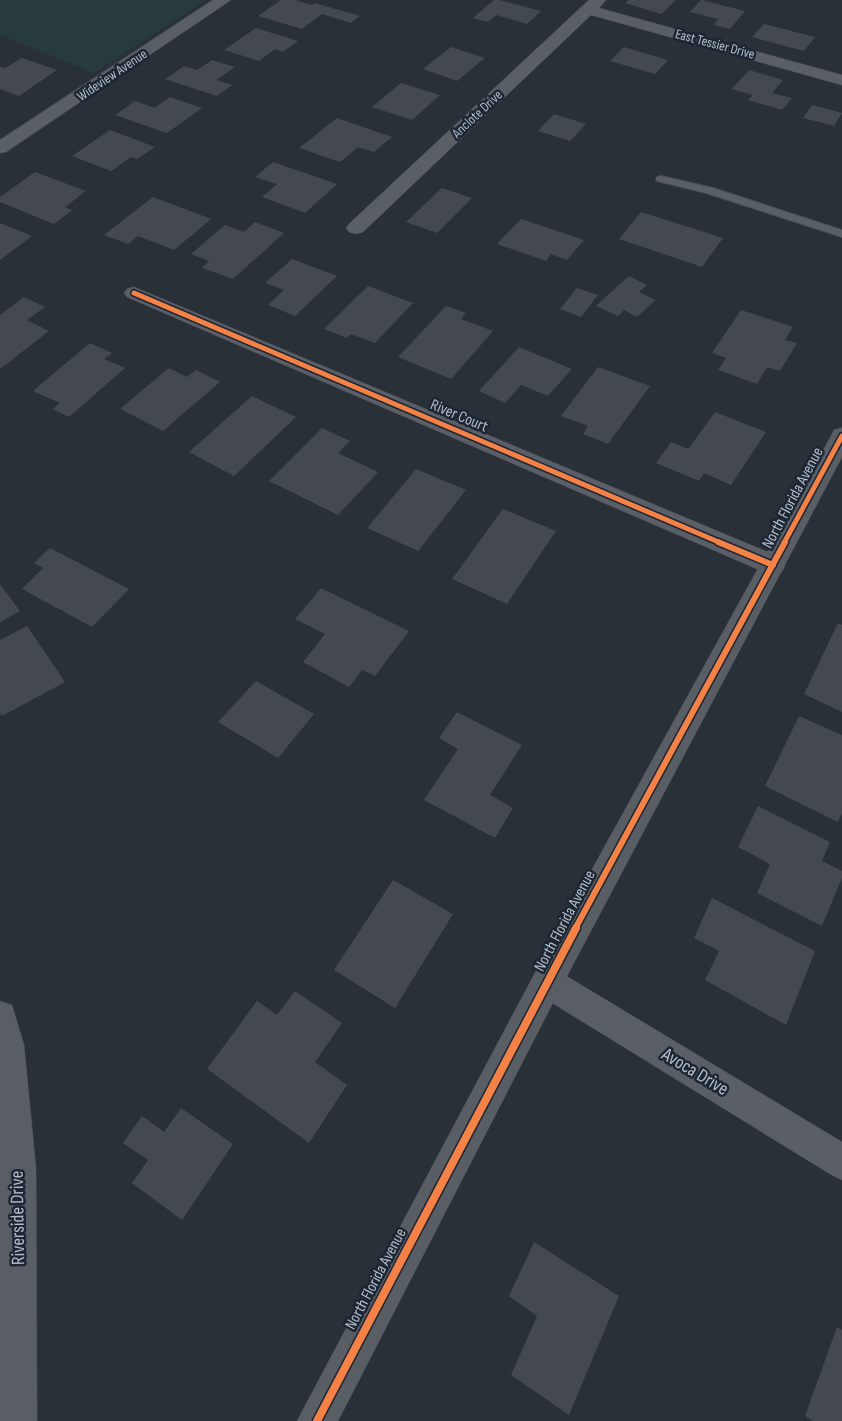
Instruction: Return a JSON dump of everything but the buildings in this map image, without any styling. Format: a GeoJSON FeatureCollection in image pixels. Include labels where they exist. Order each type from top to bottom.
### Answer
{"type":"FeatureCollection","features":[{"type":"Feature","properties":{"kind":"street","name":"Wideview Avenue"},"geometry":{"type":"LineString","coordinates":[[0,148],[223,0]]}},
{"type":"Feature","properties":{"kind":"street","name":"East Tessier Drive"},"geometry":{"type":"LineString","coordinates":[[593,5],[842,80]]}},
{"type":"Feature","properties":{"kind":"street","name":"Anclote Drive"},"geometry":{"type":"LineString","coordinates":[[356,228],[593,5]]}},
{"type":"Feature","properties":{"kind":"street","name":"River Court"},"geometry":{"type":"LineString","coordinates":[[134,293],[773,564]]}},
{"type":"Feature","properties":{"kind":"street","name":"North Florida Avenue"},"geometry":{"type":"LineString","coordinates":[[317,1421],[547,982],[842,436]]}},
{"type":"Feature","properties":{"kind":"street","name":"Avoca Drive"},"geometry":{"type":"LineString","coordinates":[[547,982],[842,1162]]}},
{"type":"Feature","properties":{"kind":"street","name":"Riverside Drive"},"geometry":{"type":"LineString","coordinates":[[0,1017],[7,1045],[18,1169],[17,1421]]}},
{"type":"Feature","properties":{"kind":"lane"},"geometry":{"type":"LineString","coordinates":[[661,179],[709,190],[842,234]]}},
{"type":"Feature","properties":{"kind":"green space"},"geometry":{"type":"Polygon","coordinates":[[[0,0],[206,0],[94,73],[0,35],[0,0]]]}},
{"type":"Feature","properties":{"kind":"cycle path"},"geometry":{"type":"LineString","coordinates":[[134,293],[773,565]]}},
{"type":"Feature","properties":{"kind":"cycle path"},"geometry":{"type":"LineString","coordinates":[[317,1421],[547,982],[842,436]]}}]}
